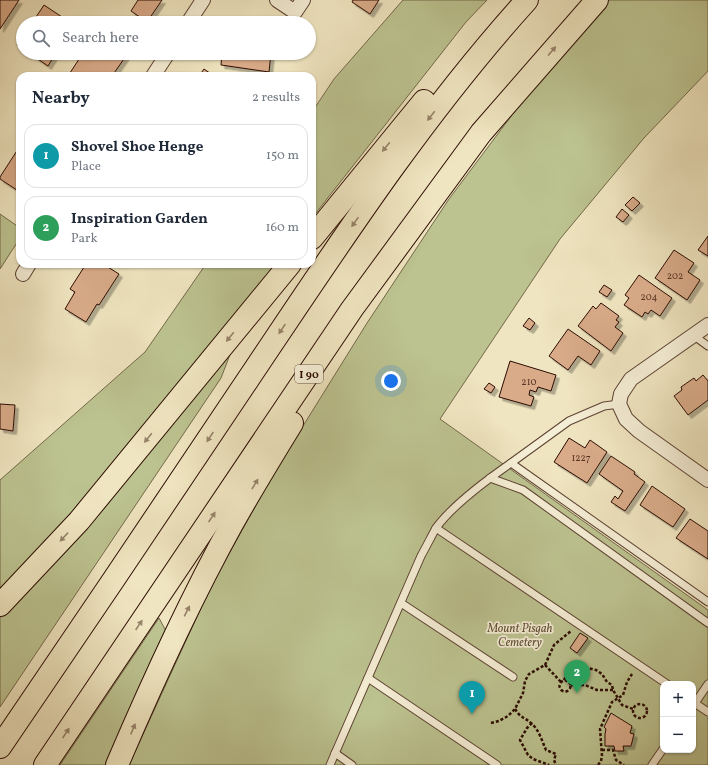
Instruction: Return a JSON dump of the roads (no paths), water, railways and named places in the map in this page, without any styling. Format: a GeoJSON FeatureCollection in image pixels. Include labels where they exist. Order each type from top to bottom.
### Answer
{"type":"FeatureCollection","features":[{"type":"Feature","properties":{"kind":"highway"},"geometry":{"type":"LineString","coordinates":[[316,233],[481,34],[511,0]]}},
{"type":"Feature","properties":{"kind":"highway"},"geometry":{"type":"LineString","coordinates":[[0,747],[338,245],[422,126],[489,42],[527,0]]}},
{"type":"Feature","properties":{"kind":"highway","name":"I 90"},"geometry":{"type":"LineString","coordinates":[[45,765],[352,309],[481,133],[597,0]]}},
{"type":"Feature","properties":{"kind":"highway","name":"I 90"},"geometry":{"type":"LineString","coordinates":[[117,765],[142,707],[185,616],[232,524],[288,429],[338,350],[531,75]]}},
{"type":"Feature","properties":{"kind":"highway"},"geometry":{"type":"LineString","coordinates":[[0,605],[79,521],[287,268]]}},
{"type":"Feature","properties":{"kind":"street"},"geometry":{"type":"LineString","coordinates":[[193,16],[203,0]]}},
{"type":"Feature","properties":{"kind":"street"},"geometry":{"type":"LineString","coordinates":[[277,0],[295,12],[303,0]]}},
{"type":"Feature","properties":{"kind":"street"},"geometry":{"type":"LineString","coordinates":[[156,72],[163,60]]}},
{"type":"Feature","properties":{"kind":"street"},"geometry":{"type":"LineString","coordinates":[[708,325],[631,379],[620,394],[620,404],[626,419],[639,431],[708,480]]}},
{"type":"Feature","properties":{"kind":"lane"},"geometry":{"type":"LineString","coordinates":[[693,335],[708,346]]}},
{"type":"Feature","properties":{"kind":"lane"},"geometry":{"type":"LineString","coordinates":[[330,765],[421,556],[436,528],[454,509],[490,478],[569,421],[604,406],[620,404]]}},
{"type":"Feature","properties":{"kind":"lane"},"geometry":{"type":"LineString","coordinates":[[511,463],[708,602]]}},
{"type":"Feature","properties":{"kind":"lane"},"geometry":{"type":"LineString","coordinates":[[490,478],[523,490],[708,623]]}},
{"type":"Feature","properties":{"kind":"lane"},"geometry":{"type":"LineString","coordinates":[[436,528],[662,681]]}},
{"type":"Feature","properties":{"kind":"lane"},"geometry":{"type":"LineString","coordinates":[[401,603],[513,677]]}},
{"type":"Feature","properties":{"kind":"lane"},"geometry":{"type":"LineString","coordinates":[[368,678],[497,765]]}},
{"type":"Feature","properties":{"kind":"lane"},"geometry":{"type":"LineString","coordinates":[[696,701],[708,684]]}},
{"type":"Feature","properties":{"kind":"lane"},"geometry":{"type":"LineString","coordinates":[[696,705],[708,712]]}},
{"type":"Feature","properties":{"kind":"lane"},"geometry":{"type":"LineString","coordinates":[[652,765],[660,753]]}},
{"type":"Feature","properties":{"kind":"lane"},"geometry":{"type":"LineString","coordinates":[[335,754],[352,765]]}},
{"type":"Feature","properties":{"kind":"place","name":"Inspiration Garden"},"geometry":{"type":"Point","coordinates":[577,693]}},
{"type":"Feature","properties":{"kind":"place","name":"Shovel Shoe Henge"},"geometry":{"type":"Point","coordinates":[472,714]}},
{"type":"Feature","properties":{"kind":"park label","name":"Mount Pisgah Cemetery"},"geometry":{"type":"Point","coordinates":[520,635]}}]}
